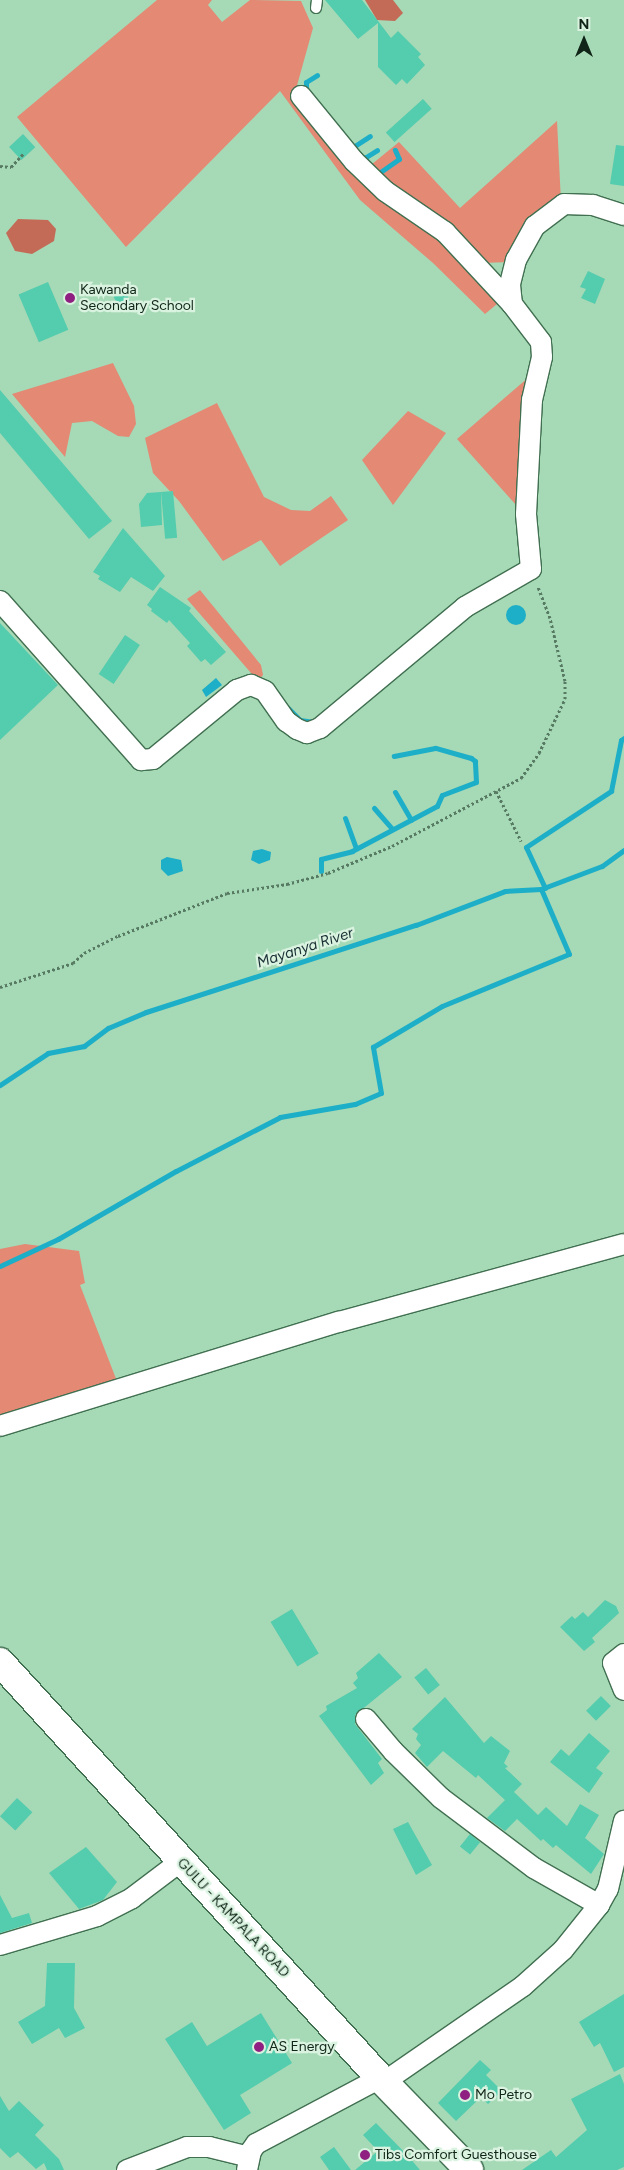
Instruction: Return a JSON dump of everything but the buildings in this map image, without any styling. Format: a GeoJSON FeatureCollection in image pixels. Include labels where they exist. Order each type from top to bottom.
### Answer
{"type":"FeatureCollection","features":[{"type":"Feature","properties":{"kind":"main road","name":"GULU - KAMPALA ROAD"},"geometry":{"type":"LineString","coordinates":[[0,1662],[382,2080],[470,2170]]}},
{"type":"Feature","properties":{"kind":"street"},"geometry":{"type":"LineString","coordinates":[[0,602],[135,757],[148,761],[237,690],[251,685],[264,691],[286,721],[296,729],[314,732],[369,690],[465,607],[531,569],[526,514],[532,400],[542,357],[541,342],[512,304],[444,232],[385,192],[339,146],[301,96]]}},
{"type":"Feature","properties":{"kind":"street"},"geometry":{"type":"LineString","coordinates":[[512,304],[510,284],[515,264],[535,226],[564,204],[593,205],[624,215]]}},
{"type":"Feature","properties":{"kind":"street"},"geometry":{"type":"LineString","coordinates":[[476,266],[489,269],[515,264]]}},
{"type":"Feature","properties":{"kind":"street"},"geometry":{"type":"LineString","coordinates":[[0,1426],[339,1322],[624,1244]]}},
{"type":"Feature","properties":{"kind":"street"},"geometry":{"type":"LineString","coordinates":[[624,1654],[613,1663],[613,1669],[624,1690]]}},
{"type":"Feature","properties":{"kind":"street"},"geometry":{"type":"LineString","coordinates":[[366,1719],[393,1751],[441,1798],[534,1868],[610,1892]]}},
{"type":"Feature","properties":{"kind":"street"},"geometry":{"type":"LineString","coordinates":[[127,2170],[187,2147],[209,2147],[248,2163],[256,2144],[382,2080],[523,1986],[563,1950],[610,1892],[624,1821]]}},
{"type":"Feature","properties":{"kind":"street"},"geometry":{"type":"LineString","coordinates":[[0,1945],[97,1916],[132,1898],[180,1861]]}},
{"type":"Feature","properties":{"kind":"path"},"geometry":{"type":"LineString","coordinates":[[0,166],[11,167],[23,154]]}},
{"type":"Feature","properties":{"kind":"path"},"geometry":{"type":"LineString","coordinates":[[0,987],[73,963],[84,952],[118,936],[228,893],[287,884],[328,873],[392,846],[521,778],[539,753],[565,699],[565,681],[550,618],[531,569]]}},
{"type":"Feature","properties":{"kind":"path"},"geometry":{"type":"LineString","coordinates":[[496,791],[521,841]]}},
{"type":"Feature","properties":{"kind":"shaded area"},"geometry":{"type":"Polygon","coordinates":[[[157,0],[212,0],[208,5],[222,22],[250,0],[301,1],[313,28],[296,89],[417,219],[503,299],[485,314],[433,263],[360,200],[280,91],[126,247],[17,117],[157,0]]]}},
{"type":"Feature","properties":{"kind":"shaded area"},"geometry":{"type":"Polygon","coordinates":[[[365,0],[393,0],[403,13],[395,21],[377,20],[365,0]]]}},
{"type":"Feature","properties":{"kind":"shaded area"},"geometry":{"type":"Polygon","coordinates":[[[557,121],[561,202],[511,262],[481,263],[366,169],[399,142],[460,208],[557,121]]]}},
{"type":"Feature","properties":{"kind":"shaded area"},"geometry":{"type":"Polygon","coordinates":[[[18,219],[48,220],[56,229],[54,241],[32,254],[15,251],[6,233],[18,219]]]}},
{"type":"Feature","properties":{"kind":"shaded area"},"geometry":{"type":"Polygon","coordinates":[[[113,363],[134,406],[136,424],[129,437],[118,436],[92,421],[72,423],[65,457],[12,394],[113,363]]]}},
{"type":"Feature","properties":{"kind":"shaded area"},"geometry":{"type":"Polygon","coordinates":[[[529,377],[525,515],[457,439],[529,377]]]}},
{"type":"Feature","properties":{"kind":"shaded area"},"geometry":{"type":"Polygon","coordinates":[[[217,403],[264,497],[291,510],[310,511],[331,496],[348,520],[280,566],[261,540],[223,561],[179,501],[153,473],[145,438],[217,403]]]}},
{"type":"Feature","properties":{"kind":"shaded area"},"geometry":{"type":"Polygon","coordinates":[[[408,411],[446,433],[393,505],[362,460],[408,411]]]}},
{"type":"Feature","properties":{"kind":"shaded area"},"geometry":{"type":"Polygon","coordinates":[[[200,590],[261,665],[263,675],[258,681],[187,599],[200,590]]]}},
{"type":"Feature","properties":{"kind":"shaded area"},"geometry":{"type":"Polygon","coordinates":[[[25,1244],[79,1251],[85,1283],[80,1285],[118,1384],[0,1421],[0,1249],[25,1244]]]}},
{"type":"Feature","properties":{"kind":"water"},"geometry":{"type":"Polygon","coordinates":[[[516,605],[523,608],[526,615],[523,622],[516,625],[509,622],[506,615],[509,608],[516,605]]]}},
{"type":"Feature","properties":{"kind":"water"},"geometry":{"type":"Polygon","coordinates":[[[216,678],[222,685],[206,697],[202,690],[216,678]]]}},
{"type":"Feature","properties":{"kind":"water"},"geometry":{"type":"Polygon","coordinates":[[[262,849],[271,852],[270,860],[259,864],[251,860],[253,851],[262,849]]]}},
{"type":"Feature","properties":{"kind":"water"},"geometry":{"type":"Polygon","coordinates":[[[167,857],[181,860],[183,871],[168,876],[161,869],[161,860],[167,857]]]}},
{"type":"Feature","properties":{"kind":"waterway"},"geometry":{"type":"LineString","coordinates":[[306,92],[306,82],[317,75]]}},
{"type":"Feature","properties":{"kind":"waterway"},"geometry":{"type":"LineString","coordinates":[[349,145],[353,147],[370,136]]}},
{"type":"Feature","properties":{"kind":"waterway"},"geometry":{"type":"LineString","coordinates":[[365,164],[366,157],[377,150]]}},
{"type":"Feature","properties":{"kind":"waterway"},"geometry":{"type":"LineString","coordinates":[[376,175],[399,159],[395,150]]}},
{"type":"Feature","properties":{"kind":"waterway"},"geometry":{"type":"LineString","coordinates":[[288,708],[300,720],[314,722]]}},
{"type":"Feature","properties":{"kind":"waterway"},"geometry":{"type":"LineString","coordinates":[[545,888],[526,847],[611,791],[621,740],[624,738]]}},
{"type":"Feature","properties":{"kind":"waterway"},"geometry":{"type":"LineString","coordinates":[[321,871],[321,859],[352,851],[437,806],[442,795],[476,782],[475,761],[471,758],[435,748],[394,756]]}},
{"type":"Feature","properties":{"kind":"waterway"},"geometry":{"type":"LineString","coordinates":[[395,792],[411,820]]}},
{"type":"Feature","properties":{"kind":"waterway"},"geometry":{"type":"LineString","coordinates":[[374,808],[392,829]]}},
{"type":"Feature","properties":{"kind":"waterway"},"geometry":{"type":"LineString","coordinates":[[345,818],[356,848]]}},
{"type":"Feature","properties":{"kind":"waterway","name":"Mayanya River"},"geometry":{"type":"LineString","coordinates":[[0,1085],[48,1053],[84,1046],[108,1028],[146,1012],[416,925],[505,891],[541,889],[602,866],[624,850]]}},
{"type":"Feature","properties":{"kind":"waterway"},"geometry":{"type":"LineString","coordinates":[[0,1266],[58,1239],[176,1171],[280,1117],[355,1104],[381,1093],[373,1047],[442,1006],[569,954],[541,889]]}},
{"type":"Feature","properties":{"kind":"place","name":"Kawanda Secondary School"},"geometry":{"type":"Point","coordinates":[70,298]}},
{"type":"Feature","properties":{"kind":"place","name":"AS Energy"},"geometry":{"type":"Point","coordinates":[259,2047]}},
{"type":"Feature","properties":{"kind":"place","name":"Mo Petro"},"geometry":{"type":"Point","coordinates":[465,2095]}},
{"type":"Feature","properties":{"kind":"place","name":"Tibs Comfort Guesthouse"},"geometry":{"type":"Point","coordinates":[365,2155]}}]}
